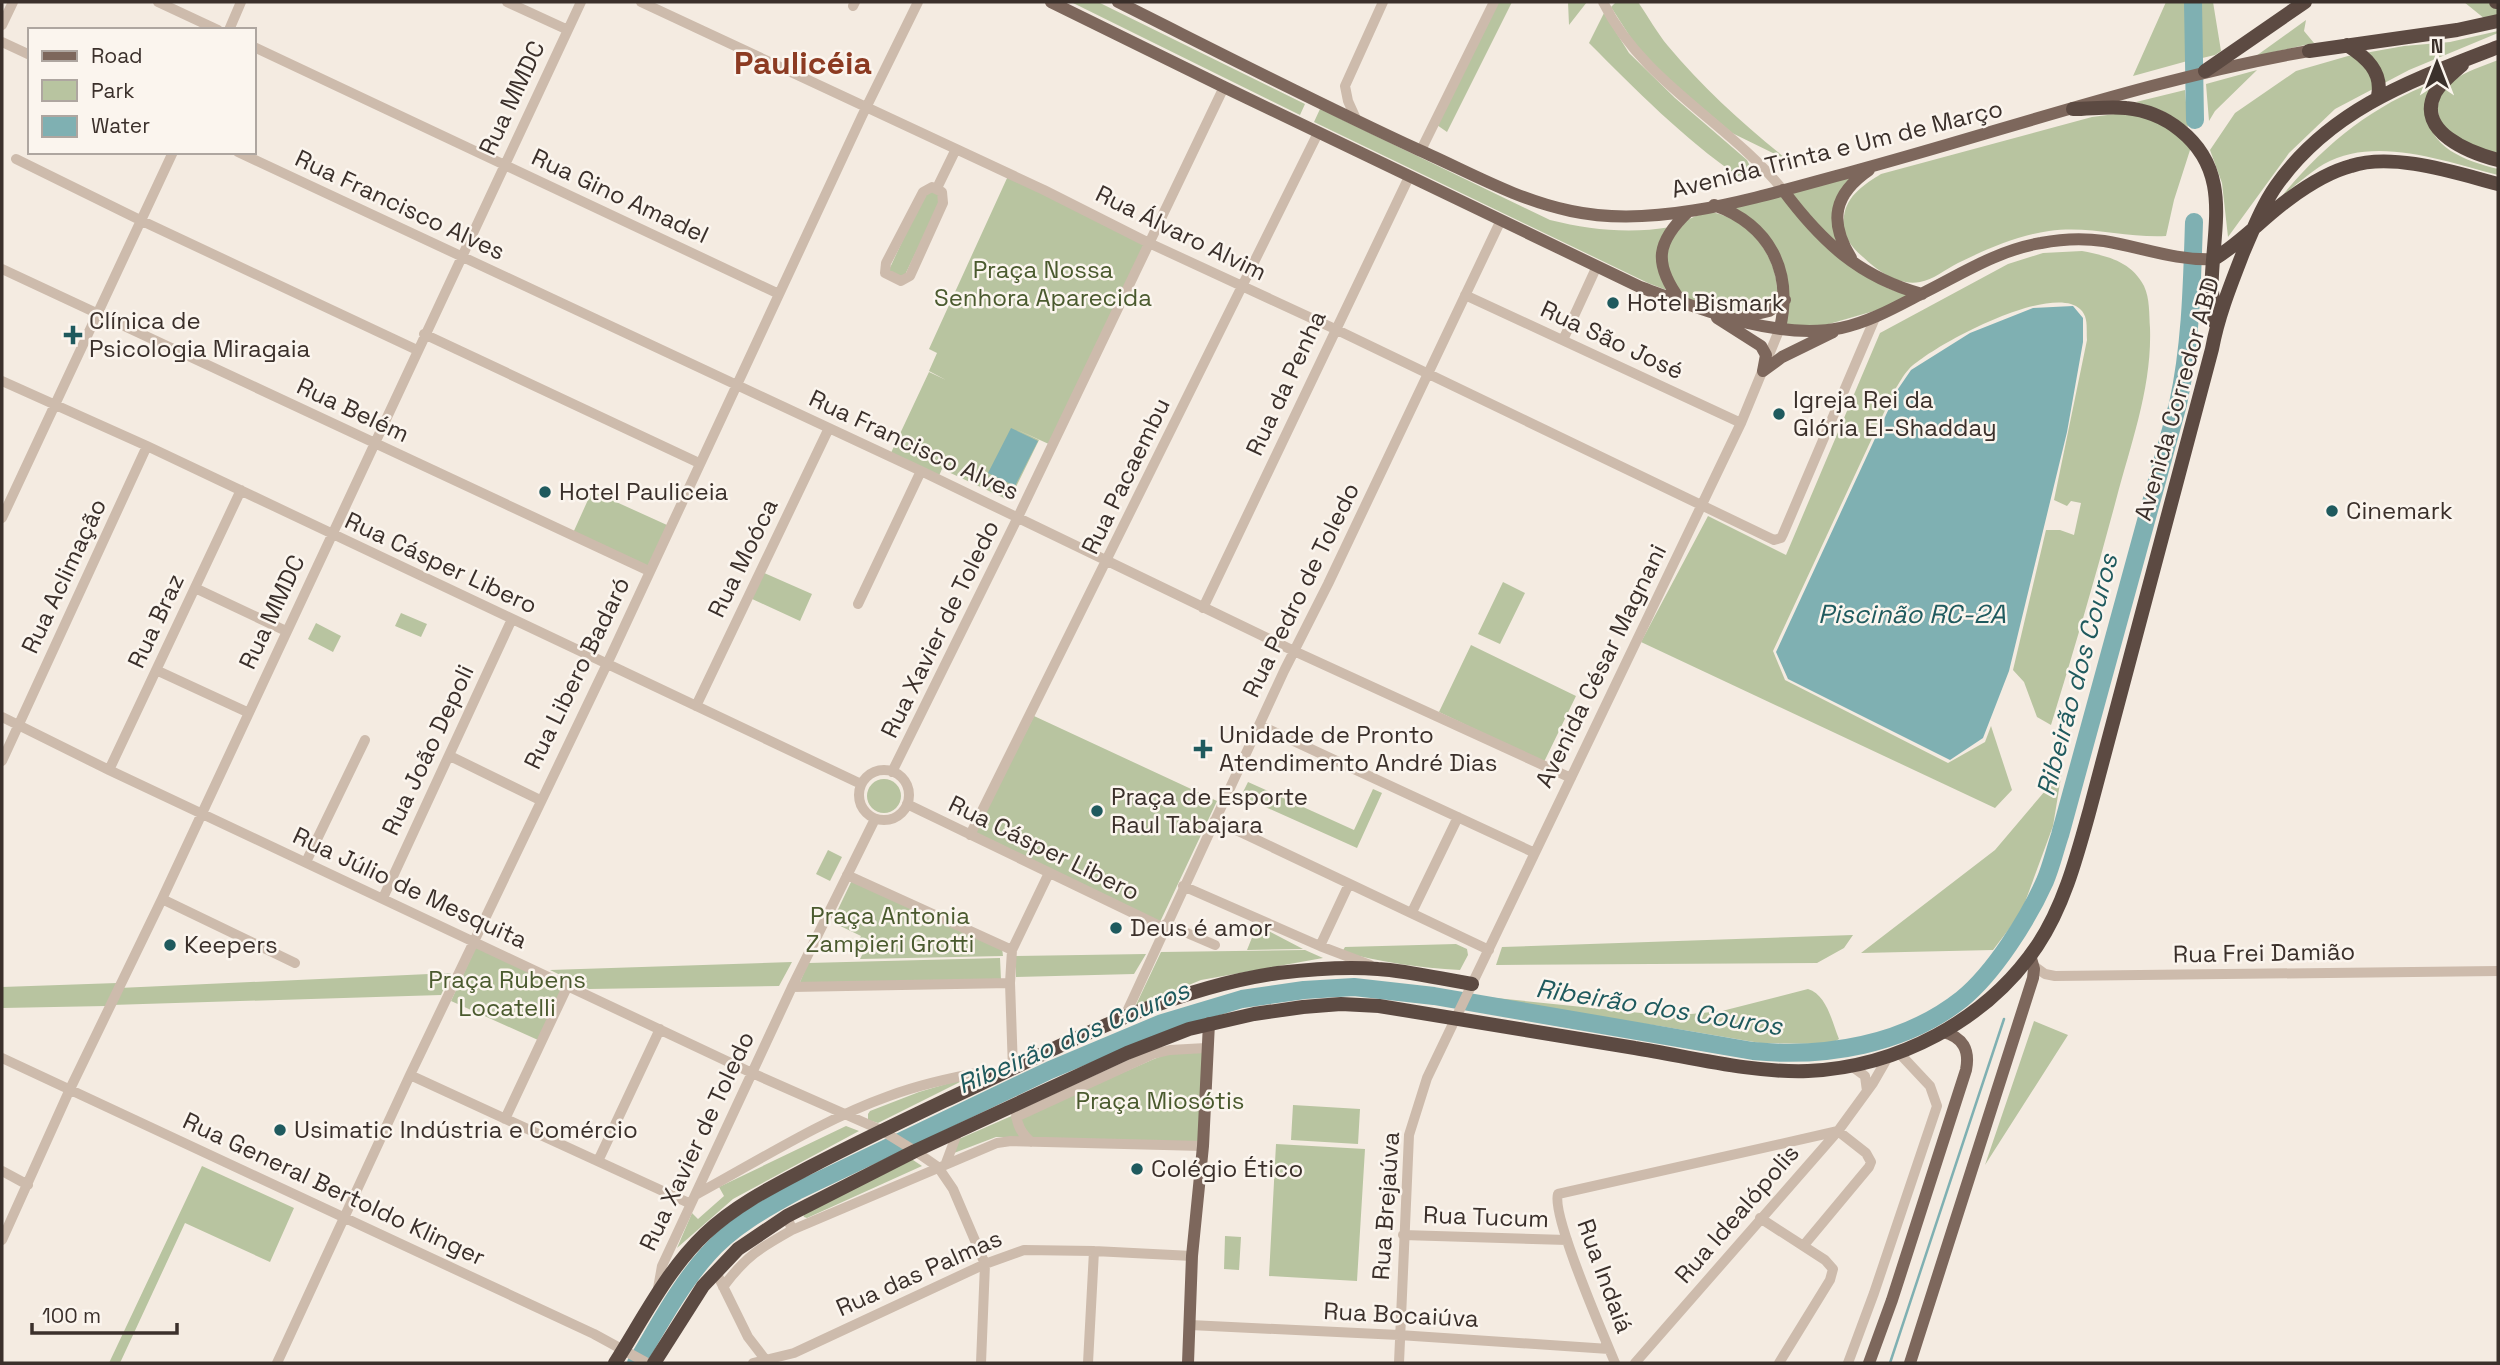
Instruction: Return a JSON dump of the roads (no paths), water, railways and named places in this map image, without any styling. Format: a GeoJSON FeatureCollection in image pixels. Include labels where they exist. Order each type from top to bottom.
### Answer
{"type":"FeatureCollection","features":[{"type":"Feature","properties":{"kind":"highway"},"geometry":{"type":"LineString","coordinates":[[2202,72],[2305,2]]}},
{"type":"Feature","properties":{"kind":"highway"},"geometry":{"type":"LineString","coordinates":[[2309,51],[2457,30],[2498,21]]}},
{"type":"Feature","properties":{"kind":"highway"},"geometry":{"type":"LineString","coordinates":[[2347,45],[2366,59],[2376,72],[2380,86],[2378,96]]}},
{"type":"Feature","properties":{"kind":"highway","name":"Avenida Corredor ABD"},"geometry":{"type":"LineString","coordinates":[[654,1363],[692,1301],[716,1272],[749,1241],[787,1216],[911,1148],[1017,1108],[1127,1053],[1209,1023],[1254,1014],[1341,1004],[1379,1006],[1456,1015],[1773,1070],[1805,1071],[1894,1055],[1943,1032],[2032,961],[2068,883],[2087,820],[2216,328],[2254,227],[2276,187],[2304,152],[2335,124],[2378,96],[2498,47]]}},
{"type":"Feature","properties":{"kind":"highway"},"geometry":{"type":"LineString","coordinates":[[2470,58],[2434,95],[2432,116],[2439,129],[2451,141],[2469,151],[2498,160]]}},
{"type":"Feature","properties":{"kind":"highway"},"geometry":{"type":"LineString","coordinates":[[2073,109],[2124,108],[2143,111],[2172,123],[2188,136],[2208,163],[2215,187],[2217,210],[2210,259],[2216,328]]}},
{"type":"Feature","properties":{"kind":"highway"},"geometry":{"type":"LineString","coordinates":[[2210,259],[2233,247],[2290,198],[2318,179],[2353,165],[2395,162],[2441,169],[2498,184]]}},
{"type":"Feature","properties":{"kind":"highway"},"geometry":{"type":"LineString","coordinates":[[615,1363],[626,1351],[657,1294],[703,1236],[729,1213],[763,1192],[1124,1017],[1209,987],[1324,968],[1380,969],[1470,988]]}},
{"type":"Feature","properties":{"kind":"main road"},"geometry":{"type":"LineString","coordinates":[[1051,2],[1640,287],[1705,310],[1780,328],[1840,328]]}},
{"type":"Feature","properties":{"kind":"main road","name":"Avenida Trinta e Um de Março"},"geometry":{"type":"LineString","coordinates":[[1118,2],[1357,121],[1504,190],[1541,204],[1603,216],[1661,216],[1783,190],[2202,72],[2309,51]]}},
{"type":"Feature","properties":{"kind":"main road"},"geometry":{"type":"LineString","coordinates":[[1853,261],[1840,238],[1840,200],[1856,179],[1876,165]]}},
{"type":"Feature","properties":{"kind":"main road"},"geometry":{"type":"LineString","coordinates":[[1783,190],[1820,236],[1853,261],[1888,284],[1922,294]]}},
{"type":"Feature","properties":{"kind":"main road"},"geometry":{"type":"LineString","coordinates":[[1714,205],[1743,219],[1760,236],[1781,269],[1785,300],[1780,328]]}},
{"type":"Feature","properties":{"kind":"main road"},"geometry":{"type":"LineString","coordinates":[[1681,301],[1663,274],[1661,254],[1670,232],[1690,211]]}},
{"type":"Feature","properties":{"kind":"main road"},"geometry":{"type":"LineString","coordinates":[[1763,371],[1782,357],[1840,328],[1875,318],[1976,266],[2013,250],[2042,242],[2103,241],[2180,257],[2210,259]]}},
{"type":"Feature","properties":{"kind":"main road"},"geometry":{"type":"LineString","coordinates":[[1735,318],[1769,311],[1785,300]]}},
{"type":"Feature","properties":{"kind":"main road"},"geometry":{"type":"LineString","coordinates":[[1705,310],[1761,346],[1766,355],[1763,371]]}},
{"type":"Feature","properties":{"kind":"main road"},"geometry":{"type":"LineString","coordinates":[[1910,1363],[2034,978],[2032,961]]}},
{"type":"Feature","properties":{"kind":"main road"},"geometry":{"type":"LineString","coordinates":[[1188,1363],[1192,1256],[1203,1146],[1209,1023]]}},
{"type":"Feature","properties":{"kind":"main road"},"geometry":{"type":"LineString","coordinates":[[1869,1363],[1966,1070],[1968,1056],[1965,1046],[1955,1036],[1943,1032]]}},
{"type":"Feature","properties":{"kind":"street"},"geometry":{"type":"LineString","coordinates":[[2,25],[13,2]]}},
{"type":"Feature","properties":{"kind":"street"},"geometry":{"type":"LineString","coordinates":[[158,2],[214,28]]}},
{"type":"Feature","properties":{"kind":"street"},"geometry":{"type":"LineString","coordinates":[[230,28],[242,2]]}},
{"type":"Feature","properties":{"kind":"street"},"geometry":{"type":"LineString","coordinates":[[508,2],[568,30]]}},
{"type":"Feature","properties":{"kind":"street","name":"Rua MMDC"},"geometry":{"type":"LineString","coordinates":[[2,1240],[70,1089],[162,899],[460,256],[581,2]]}},
{"type":"Feature","properties":{"kind":"street","name":"Rua Álvaro Alvim"},"geometry":{"type":"LineString","coordinates":[[641,2],[1044,190],[1149,243],[1335,329],[1774,540],[1781,538],[1875,318]]}},
{"type":"Feature","properties":{"kind":"street","name":"Rua Libero Badaró"},"geometry":{"type":"LineString","coordinates":[[277,1363],[410,1075],[607,664],[917,2]]}},
{"type":"Feature","properties":{"kind":"street"},"geometry":{"type":"LineString","coordinates":[[1357,121],[1345,86],[1383,2]]}},
{"type":"Feature","properties":{"kind":"street"},"geometry":{"type":"LineString","coordinates":[[1421,150],[1494,2]]}},
{"type":"Feature","properties":{"kind":"street"},"geometry":{"type":"LineString","coordinates":[[1603,2],[1615,25],[1636,53],[1678,95],[1751,155],[1783,190]]}},
{"type":"Feature","properties":{"kind":"street"},"geometry":{"type":"LineString","coordinates":[[2,41],[28,54]]}},
{"type":"Feature","properties":{"kind":"street","name":"Rua Gino Amadel"},"geometry":{"type":"LineString","coordinates":[[256,48],[779,294]]}},
{"type":"Feature","properties":{"kind":"street","name":"Rua Xavier de Toledo"},"geometry":{"type":"LineString","coordinates":[[892,772],[1018,517],[1224,87]]}},
{"type":"Feature","properties":{"kind":"street","name":"Rua Pacaembu"},"geometry":{"type":"LineString","coordinates":[[970,835],[1318,133]]}},
{"type":"Feature","properties":{"kind":"street"},"geometry":{"type":"LineString","coordinates":[[937,188],[956,149]]}},
{"type":"Feature","properties":{"kind":"street"},"geometry":{"type":"LineString","coordinates":[[2,518],[172,154]]}},
{"type":"Feature","properties":{"kind":"street","name":"Rua Francisco Alves"},"geometry":{"type":"LineString","coordinates":[[242,154],[921,471],[1294,651],[1571,778]]}},
{"type":"Feature","properties":{"kind":"street"},"geometry":{"type":"LineString","coordinates":[[16,159],[417,350]]}},
{"type":"Feature","properties":{"kind":"street","name":"Rua da Penha"},"geometry":{"type":"LineString","coordinates":[[1203,608],[1409,177]]}},
{"type":"Feature","properties":{"kind":"street"},"geometry":{"type":"LineString","coordinates":[[932,187],[937,188],[942,192],[943,202],[910,276],[901,281],[888,276],[885,273],[886,264],[923,192],[932,187]]}},
{"type":"Feature","properties":{"kind":"street","name":"Rua Pedro de Toledo"},"geometry":{"type":"LineString","coordinates":[[1124,1017],[1294,651],[1502,219]]}},
{"type":"Feature","properties":{"kind":"street"},"geometry":{"type":"LineString","coordinates":[[1563,340],[1597,266]]}},
{"type":"Feature","properties":{"kind":"street","name":"Rua Belém"},"geometry":{"type":"LineString","coordinates":[[2,268],[649,570]]}},
{"type":"Feature","properties":{"kind":"street","name":"Rua São José"},"geometry":{"type":"LineString","coordinates":[[1465,295],[1741,423]]}},
{"type":"Feature","properties":{"kind":"street","name":"Avenida César Magnani"},"geometry":{"type":"LineString","coordinates":[[1456,1015],[1741,423],[1780,328]]}},
{"type":"Feature","properties":{"kind":"street"},"geometry":{"type":"LineString","coordinates":[[424,334],[699,463]]}},
{"type":"Feature","properties":{"kind":"street","name":"Rua Cásper Libero"},"geometry":{"type":"LineString","coordinates":[[2,381],[241,489],[861,785]]}},
{"type":"Feature","properties":{"kind":"street","name":"Rua Moóca"},"geometry":{"type":"LineString","coordinates":[[696,706],[829,428]]}},
{"type":"Feature","properties":{"kind":"street","name":"Rua Aclimação"},"geometry":{"type":"LineString","coordinates":[[2,761],[147,446]]}},
{"type":"Feature","properties":{"kind":"street"},"geometry":{"type":"LineString","coordinates":[[858,604],[921,471]]}},
{"type":"Feature","properties":{"kind":"street","name":"Rua Braz"},"geometry":{"type":"LineString","coordinates":[[109,770],[241,489]]}},
{"type":"Feature","properties":{"kind":"street"},"geometry":{"type":"LineString","coordinates":[[195,588],[286,631]]}},
{"type":"Feature","properties":{"kind":"street","name":"Rua João Depoli"},"geometry":{"type":"LineString","coordinates":[[383,898],[512,619]]}},
{"type":"Feature","properties":{"kind":"street"},"geometry":{"type":"LineString","coordinates":[[156,670],[247,712]]}},
{"type":"Feature","properties":{"kind":"street","name":"Rua Júlio de Mesquita"},"geometry":{"type":"LineString","coordinates":[[2,717],[752,1073],[845,1114],[942,1165]]}},
{"type":"Feature","properties":{"kind":"street"},"geometry":{"type":"LineString","coordinates":[[1259,725],[1535,853]]}},
{"type":"Feature","properties":{"kind":"street"},"geometry":{"type":"LineString","coordinates":[[306,862],[365,740]]}},
{"type":"Feature","properties":{"kind":"street"},"geometry":{"type":"LineString","coordinates":[[450,755],[540,800]]}},
{"type":"Feature","properties":{"kind":"street"},"geometry":{"type":"LineString","coordinates":[[875,771],[892,772],[902,778],[907,786],[907,804],[900,815],[889,820],[876,819],[866,813],[860,804],[858,793],[868,775],[875,771]]}},
{"type":"Feature","properties":{"kind":"street","name":"Rua Cásper Libero"},"geometry":{"type":"LineString","coordinates":[[907,804],[1049,873],[1165,926],[1215,945]]}},
{"type":"Feature","properties":{"kind":"street"},"geometry":{"type":"LineString","coordinates":[[1412,912],[1458,817]]}},
{"type":"Feature","properties":{"kind":"street","name":"Rua Xavier de Toledo"},"geometry":{"type":"LineString","coordinates":[[657,1294],[662,1266],[792,987],[876,819]]}},
{"type":"Feature","properties":{"kind":"street"},"geometry":{"type":"LineString","coordinates":[[1215,820],[1489,950]]}},
{"type":"Feature","properties":{"kind":"street"},"geometry":{"type":"LineString","coordinates":[[1013,1069],[1010,983],[1012,950],[1049,873]]}},
{"type":"Feature","properties":{"kind":"street"},"geometry":{"type":"LineString","coordinates":[[848,875],[1012,950]]}},
{"type":"Feature","properties":{"kind":"street"},"geometry":{"type":"LineString","coordinates":[[1320,946],[1349,884]]}},
{"type":"Feature","properties":{"kind":"street"},"geometry":{"type":"LineString","coordinates":[[1184,886],[1320,946],[1380,969]]}},
{"type":"Feature","properties":{"kind":"street"},"geometry":{"type":"LineString","coordinates":[[162,899],[295,963]]}},
{"type":"Feature","properties":{"kind":"street","name":"Rua Frei Damião"},"geometry":{"type":"LineString","coordinates":[[2032,961],[2045,974],[2055,976],[2498,971]]}},
{"type":"Feature","properties":{"kind":"street"},"geometry":{"type":"LineString","coordinates":[[792,987],[1010,983]]}},
{"type":"Feature","properties":{"kind":"street"},"geometry":{"type":"LineString","coordinates":[[505,1119],[568,985]]}},
{"type":"Feature","properties":{"kind":"street","name":"Rua Brejaúva"},"geometry":{"type":"LineString","coordinates":[[1399,1363],[1409,1135],[1427,1078],[1456,1015]]}},
{"type":"Feature","properties":{"kind":"street"},"geometry":{"type":"LineString","coordinates":[[598,1161],[660,1029]]}},
{"type":"Feature","properties":{"kind":"street"},"geometry":{"type":"LineString","coordinates":[[1031,1142],[1023,1135],[1017,1108],[1044,1104],[1153,1054],[1170,1049],[1206,1048]]}},
{"type":"Feature","properties":{"kind":"street"},"geometry":{"type":"LineString","coordinates":[[1848,1363],[1937,1107],[1930,1086],[1894,1055]]}},
{"type":"Feature","properties":{"kind":"street","name":"Rua Idealópolis"},"geometry":{"type":"LineString","coordinates":[[1635,1363],[1838,1131],[1894,1055]]}},
{"type":"Feature","properties":{"kind":"street","name":"Rua General Bertoldo Klinger"},"geometry":{"type":"LineString","coordinates":[[2,1058],[594,1334],[646,1363]]}},
{"type":"Feature","properties":{"kind":"street"},"geometry":{"type":"LineString","coordinates":[[1850,1065],[1865,1076],[1867,1091]]}},
{"type":"Feature","properties":{"kind":"street"},"geometry":{"type":"LineString","coordinates":[[697,1195],[845,1114],[887,1096],[988,1070]]}},
{"type":"Feature","properties":{"kind":"street"},"geometry":{"type":"LineString","coordinates":[[410,1075],[691,1204]]}},
{"type":"Feature","properties":{"kind":"street"},"geometry":{"type":"LineString","coordinates":[[958,1131],[942,1165],[985,1264],[981,1363]]}},
{"type":"Feature","properties":{"kind":"street"},"geometry":{"type":"LineString","coordinates":[[1804,1245],[1871,1162],[1866,1153],[1838,1131]]}},
{"type":"Feature","properties":{"kind":"street","name":"Rua Indaiá"},"geometry":{"type":"LineString","coordinates":[[1615,1363],[1567,1241],[1556,1202],[1558,1194],[1838,1131]]}},
{"type":"Feature","properties":{"kind":"street"},"geometry":{"type":"LineString","coordinates":[[723,1287],[745,1259],[757,1249],[792,1230],[997,1143],[1203,1146]]}},
{"type":"Feature","properties":{"kind":"street"},"geometry":{"type":"LineString","coordinates":[[2,1171],[28,1185]]}},
{"type":"Feature","properties":{"kind":"street"},"geometry":{"type":"LineString","coordinates":[[787,1216],[792,1230]]}},
{"type":"Feature","properties":{"kind":"street"},"geometry":{"type":"LineString","coordinates":[[1760,1218],[1829,1262],[1833,1272],[1779,1363]]}},
{"type":"Feature","properties":{"kind":"street","name":"Rua Tucum"},"geometry":{"type":"LineString","coordinates":[[1404,1235],[1567,1241]]}},
{"type":"Feature","properties":{"kind":"street","name":"Rua das Palmas"},"geometry":{"type":"LineString","coordinates":[[753,1363],[767,1362],[794,1353],[985,1264],[1024,1250],[1192,1256]]}},
{"type":"Feature","properties":{"kind":"street"},"geometry":{"type":"LineString","coordinates":[[1088,1363],[1094,1251]]}},
{"type":"Feature","properties":{"kind":"street"},"geometry":{"type":"LineString","coordinates":[[716,1272],[748,1337],[767,1362]]}},
{"type":"Feature","properties":{"kind":"street","name":"Rua Bocaiúva"},"geometry":{"type":"LineString","coordinates":[[1190,1325],[1609,1349]]}},
{"type":"Feature","properties":{"kind":"water","name":"Piscinão RC-2A"},"geometry":{"type":"Polygon","coordinates":[[[2073,306],[2083,318],[2083,342],[2067,432],[2009,671],[1983,738],[1950,760],[1788,679],[1776,652],[1898,389],[1911,370],[1970,333],[2033,308],[2073,306]]]}},
{"type":"Feature","properties":{"kind":"water"},"geometry":{"type":"Polygon","coordinates":[[[1011,428],[1038,441],[1015,486],[988,473],[1011,428]]]}},
{"type":"Feature","properties":{"kind":"waterway","name":"Ribeirão dos Couros"},"geometry":{"type":"LineString","coordinates":[[2193,2],[2195,120]]}},
{"type":"Feature","properties":{"kind":"waterway","name":"Ribeirão dos Couros"},"geometry":{"type":"LineString","coordinates":[[636,1363],[697,1266],[727,1235],[761,1211],[797,1191],[1050,1070],[1162,1023],[1242,999],[1304,990],[1354,987],[1434,996],[1753,1051],[1780,1053],[1835,1050],[1889,1038],[1915,1028],[1962,999],[1986,975],[2020,928],[2045,881],[2060,835],[2178,404],[2188,336],[2194,222]]}},
{"type":"Feature","properties":{"kind":"waterway","name":"Ribeirão dos Couros"},"geometry":{"type":"LineString","coordinates":[[1890,1363],[2004,1019]]}},
{"type":"Feature","properties":{"kind":"place","name":"Hotel Bismark"},"geometry":{"type":"Point","coordinates":[1613,303]}},
{"type":"Feature","properties":{"kind":"place","name":"Clínica de Psicologia Miragaia"},"geometry":{"type":"Point","coordinates":[73,335]}},
{"type":"Feature","properties":{"kind":"place","name":"Igreja Rei da Glória El-Shadday"},"geometry":{"type":"Point","coordinates":[1779,414]}},
{"type":"Feature","properties":{"kind":"place","name":"Hotel Pauliceia"},"geometry":{"type":"Point","coordinates":[545,492]}},
{"type":"Feature","properties":{"kind":"place","name":"Cinemark"},"geometry":{"type":"Point","coordinates":[2332,511]}},
{"type":"Feature","properties":{"kind":"place","name":"Unidade de Pronto Atendimento André Dias"},"geometry":{"type":"Point","coordinates":[1203,749]}},
{"type":"Feature","properties":{"kind":"place","name":"Praça de Esporte Raul Tabajara"},"geometry":{"type":"Point","coordinates":[1097,811]}},
{"type":"Feature","properties":{"kind":"place","name":"Deus é amor"},"geometry":{"type":"Point","coordinates":[1116,928]}},
{"type":"Feature","properties":{"kind":"place","name":"Keepers"},"geometry":{"type":"Point","coordinates":[170,945]}},
{"type":"Feature","properties":{"kind":"place","name":"Usimatic Indústria e Comércio"},"geometry":{"type":"Point","coordinates":[280,1130]}},
{"type":"Feature","properties":{"kind":"place","name":"Colégio Ético"},"geometry":{"type":"Point","coordinates":[1137,1169]}},
{"type":"Feature","properties":{"kind":"district","name":"Paulicéia"},"geometry":{"type":"Point","coordinates":[803,63]}},
{"type":"Feature","properties":{"kind":"park label","name":"Praça Nossa Senhora Aparecida"},"geometry":{"type":"Point","coordinates":[1043,284]}},
{"type":"Feature","properties":{"kind":"park label","name":"Praça Antonia Zampieri Grotti"},"geometry":{"type":"Point","coordinates":[890,930]}},
{"type":"Feature","properties":{"kind":"park label","name":"Praça Rubens Locatelli"},"geometry":{"type":"Point","coordinates":[507,994]}},
{"type":"Feature","properties":{"kind":"park label","name":"Praça Miosótis"},"geometry":{"type":"Point","coordinates":[1160,1101]}}]}
